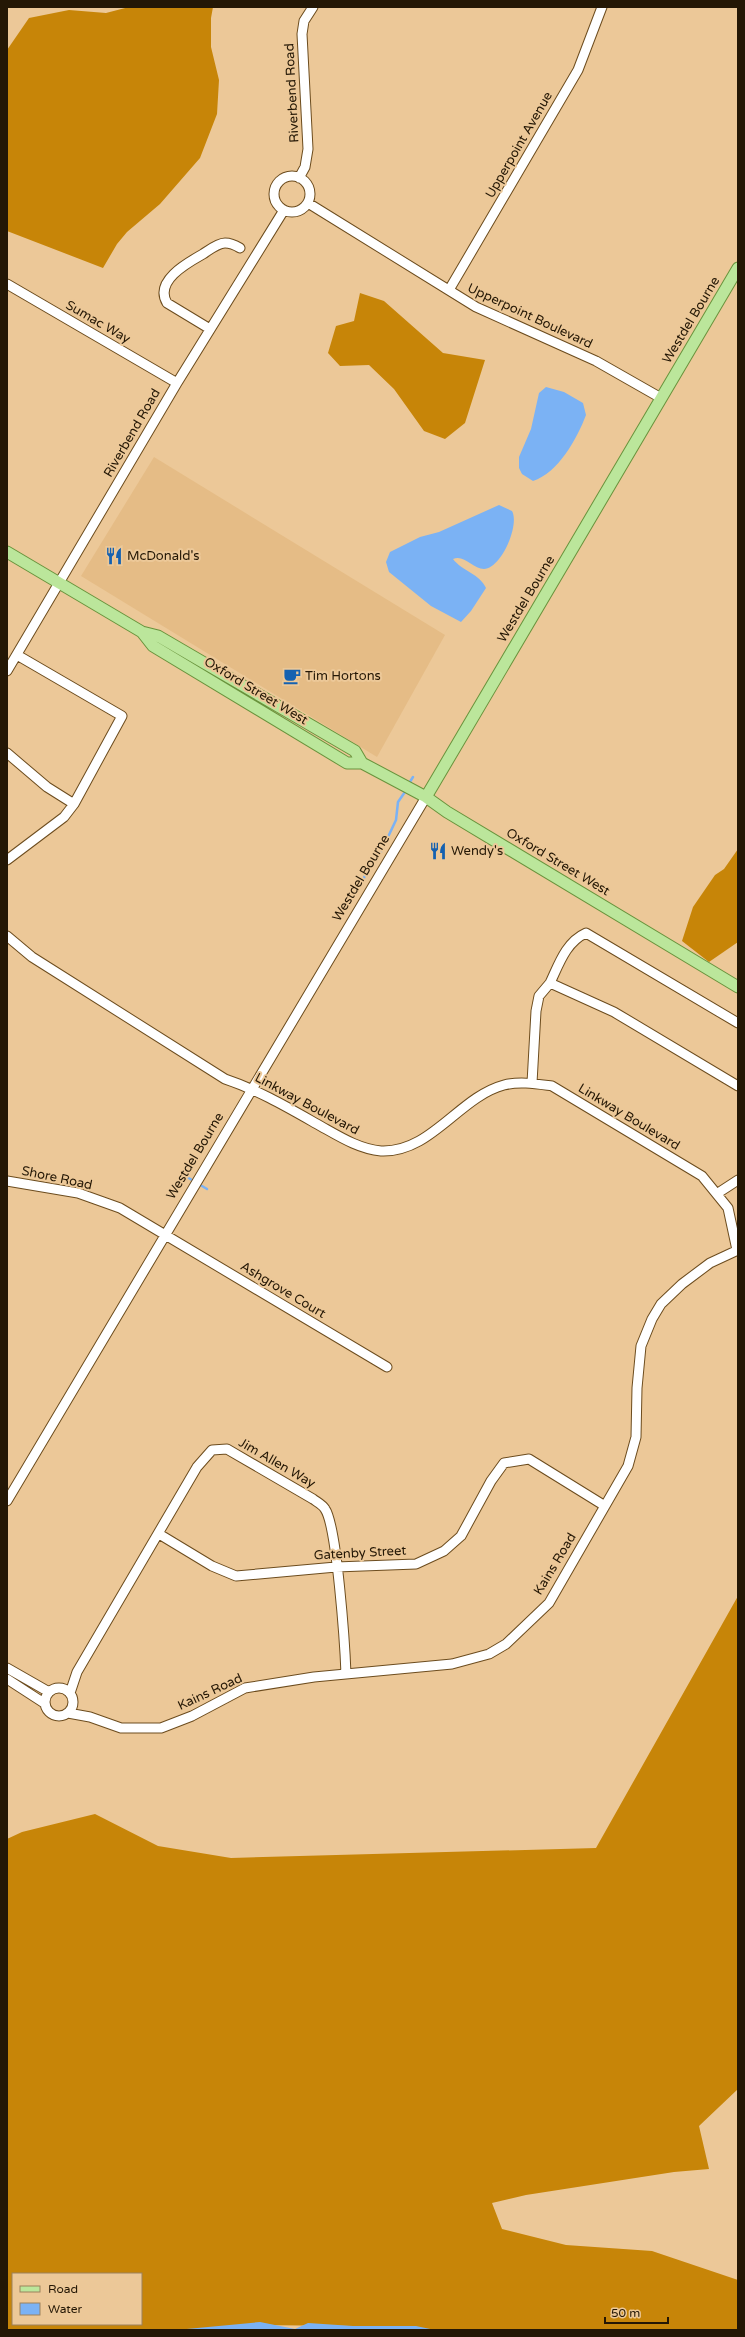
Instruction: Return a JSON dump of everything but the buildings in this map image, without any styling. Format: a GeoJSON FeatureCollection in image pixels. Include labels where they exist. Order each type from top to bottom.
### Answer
{"type":"FeatureCollection","features":[{"type":"Feature","properties":{"kind":"main road","name":"Westdel Bourne"},"geometry":{"type":"LineString","coordinates":[[426,797],[738,268]]}},
{"type":"Feature","properties":{"kind":"main road","name":"Oxford Street West"},"geometry":{"type":"LineString","coordinates":[[7,552],[142,632],[153,646],[347,763],[362,763],[426,797],[447,812],[738,987]]}},
{"type":"Feature","properties":{"kind":"street","name":"Riverbend Road"},"geometry":{"type":"LineString","coordinates":[[299,178],[305,167],[308,149],[302,34],[304,21],[313,7]]}},
{"type":"Feature","properties":{"kind":"street","name":"Upperpoint Avenue"},"geometry":{"type":"LineString","coordinates":[[450,290],[578,70],[602,7]]}},
{"type":"Feature","properties":{"kind":"street"},"geometry":{"type":"LineString","coordinates":[[287,177],[299,178],[305,181],[310,189],[308,204],[296,212],[284,210],[276,200],[276,188],[280,181],[287,177]]}},
{"type":"Feature","properties":{"kind":"street","name":"Upperpoint Boulevard"},"geometry":{"type":"LineString","coordinates":[[308,204],[476,307],[596,361],[661,398]]}},
{"type":"Feature","properties":{"kind":"street","name":"Riverbend Road"},"geometry":{"type":"LineString","coordinates":[[7,671],[177,383],[284,210]]}},
{"type":"Feature","properties":{"kind":"street"},"geometry":{"type":"LineString","coordinates":[[210,329],[167,303],[164,297],[164,290],[175,272],[181,266],[214,247],[223,243],[231,243],[240,248]]}},
{"type":"Feature","properties":{"kind":"street","name":"Sumac Way"},"geometry":{"type":"LineString","coordinates":[[7,284],[177,383]]}},
{"type":"Feature","properties":{"kind":"street"},"geometry":{"type":"LineString","coordinates":[[7,860],[64,817],[74,804],[122,716],[17,655]]}},
{"type":"Feature","properties":{"kind":"street"},"geometry":{"type":"LineString","coordinates":[[7,753],[47,786],[74,804]]}},
{"type":"Feature","properties":{"kind":"street","name":"Westdel Bourne"},"geometry":{"type":"LineString","coordinates":[[7,1501],[426,797]]}},
{"type":"Feature","properties":{"kind":"street"},"geometry":{"type":"LineString","coordinates":[[532,1083],[536,1011],[539,996],[550,983],[571,944],[578,937],[586,933],[738,1023]]}},
{"type":"Feature","properties":{"kind":"street","name":"Linkway Boulevard"},"geometry":{"type":"LineString","coordinates":[[7,936],[32,957],[225,1079],[252,1088],[350,1143],[381,1151],[413,1144],[490,1090],[505,1085],[532,1083],[552,1086],[702,1176],[718,1193],[728,1208],[738,1250]]}},
{"type":"Feature","properties":{"kind":"street"},"geometry":{"type":"LineString","coordinates":[[550,983],[614,1012],[738,1086]]}},
{"type":"Feature","properties":{"kind":"street"},"geometry":{"type":"LineString","coordinates":[[718,1193],[738,1180]]}},
{"type":"Feature","properties":{"kind":"street","name":"Shore Road"},"geometry":{"type":"LineString","coordinates":[[7,1181],[78,1193],[120,1208],[164,1236]]}},
{"type":"Feature","properties":{"kind":"street","name":"Ashgrove Court"},"geometry":{"type":"LineString","coordinates":[[164,1236],[387,1367]]}},
{"type":"Feature","properties":{"kind":"street","name":"Kains Road"},"geometry":{"type":"LineString","coordinates":[[68,1713],[90,1717],[121,1728],[161,1728],[192,1716],[245,1688],[346,1674],[452,1664],[489,1654],[506,1644],[549,1603],[628,1466],[636,1437],[637,1388],[641,1346],[652,1318],[660,1304],[682,1284],[710,1263],[738,1250]]}},
{"type":"Feature","properties":{"kind":"street","name":"Jim Allen Way"},"geometry":{"type":"LineString","coordinates":[[60,1688],[76,1672],[159,1534],[197,1467],[212,1450],[226,1449],[313,1499],[325,1509],[330,1520],[336,1567],[346,1674]]}},
{"type":"Feature","properties":{"kind":"street","name":"Gatenby Street"},"geometry":{"type":"LineString","coordinates":[[159,1534],[212,1566],[236,1576],[336,1567],[416,1564],[444,1551],[461,1536],[491,1481],[504,1463],[529,1459],[605,1506]]}},
{"type":"Feature","properties":{"kind":"street"},"geometry":{"type":"LineString","coordinates":[[7,1668],[48,1692],[60,1688],[71,1698],[68,1713],[54,1716],[46,1709],[44,1703],[48,1692]]}},
{"type":"Feature","properties":{"kind":"street","name":"Jim Allen Way"},"geometry":{"type":"LineString","coordinates":[[71,1698],[76,1672]]}},
{"type":"Feature","properties":{"kind":"street"},"geometry":{"type":"LineString","coordinates":[[7,1679],[44,1703]]}},
{"type":"Feature","properties":{"kind":"street","name":"Kains Road"},"geometry":{"type":"LineString","coordinates":[[71,1698],[90,1717]]}},
{"type":"Feature","properties":{"kind":"shaded area"},"geometry":{"type":"Polygon","coordinates":[[[129,7],[213,7],[211,18],[211,47],[219,80],[217,114],[200,158],[160,204],[127,232],[117,244],[103,268],[7,231],[7,50],[29,18],[69,10],[106,13],[129,7]]]}},
{"type":"Feature","properties":{"kind":"shaded area"},"geometry":{"type":"Polygon","coordinates":[[[360,293],[384,301],[443,353],[485,360],[465,423],[445,439],[424,431],[394,389],[369,365],[340,366],[328,353],[336,326],[354,321],[360,293]]]}},
{"type":"Feature","properties":{"kind":"shaded area"},"geometry":{"type":"Polygon","coordinates":[[[154,457],[445,635],[377,757],[81,576],[154,457]]]}},
{"type":"Feature","properties":{"kind":"shaded area"},"geometry":{"type":"Polygon","coordinates":[[[738,849],[738,942],[709,962],[682,941],[693,907],[715,875],[724,869],[738,849]]]}},
{"type":"Feature","properties":{"kind":"shaded area"},"geometry":{"type":"Polygon","coordinates":[[[738,1596],[738,2089],[699,2126],[709,2169],[674,2172],[526,2195],[492,2203],[502,2229],[566,2245],[652,2251],[738,2280],[738,2330],[379,2330],[351,2326],[249,2325],[191,2330],[7,2330],[7,1839],[22,1832],[95,1814],[158,1846],[231,1858],[596,1848],[738,1596]]]}},
{"type":"Feature","properties":{"kind":"water"},"geometry":{"type":"Polygon","coordinates":[[[546,387],[564,392],[583,403],[586,415],[566,454],[551,471],[533,481],[522,474],[519,468],[519,457],[531,429],[539,393],[546,387]]]}},
{"type":"Feature","properties":{"kind":"water"},"geometry":{"type":"Polygon","coordinates":[[[499,505],[512,511],[514,518],[511,536],[497,562],[484,569],[476,567],[461,558],[453,559],[461,567],[480,579],[486,588],[471,611],[461,622],[431,606],[389,572],[386,562],[390,552],[420,537],[439,532],[499,505]]]}},
{"type":"Feature","properties":{"kind":"water"},"geometry":{"type":"Polygon","coordinates":[[[260,2322],[295,2329],[308,2323],[353,2326],[416,2326],[435,2330],[176,2330],[260,2322]]]}},
{"type":"Feature","properties":{"kind":"waterway"},"geometry":{"type":"LineString","coordinates":[[408,785],[413,777]]}},
{"type":"Feature","properties":{"kind":"waterway"},"geometry":{"type":"LineString","coordinates":[[364,878],[367,869],[380,854],[396,820],[398,802],[407,789]]}},
{"type":"Feature","properties":{"kind":"waterway"},"geometry":{"type":"LineString","coordinates":[[182,1174],[207,1189]]}},
{"type":"Feature","properties":{"kind":"place","name":"McDonald's"},"geometry":{"type":"Point","coordinates":[114,556]}},
{"type":"Feature","properties":{"kind":"place","name":"Tim Hortons"},"geometry":{"type":"Point","coordinates":[292,676]}},
{"type":"Feature","properties":{"kind":"place","name":"Wendy's"},"geometry":{"type":"Point","coordinates":[438,851]}}]}
